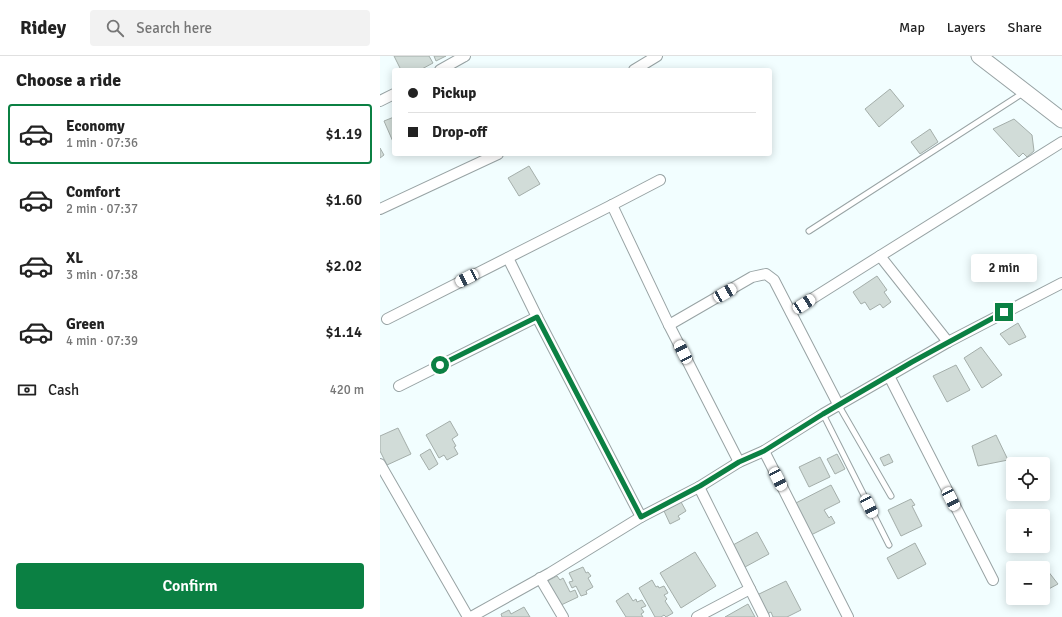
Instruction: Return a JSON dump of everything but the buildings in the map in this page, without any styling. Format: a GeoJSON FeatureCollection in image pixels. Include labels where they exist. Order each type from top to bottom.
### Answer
{"type":"FeatureCollection","features":[{"type":"Feature","properties":{"kind":"main road"},"geometry":{"type":"LineString","coordinates":[[979,56],[1062,120]]}},
{"type":"Feature","properties":{"kind":"street"},"geometry":{"type":"LineString","coordinates":[[447,68],[465,56]]}},
{"type":"Feature","properties":{"kind":"street"},"geometry":{"type":"LineString","coordinates":[[637,68],[657,56]]}},
{"type":"Feature","properties":{"kind":"street"},"geometry":{"type":"LineString","coordinates":[[380,101],[392,95]]}},
{"type":"Feature","properties":{"kind":"street"},"geometry":{"type":"LineString","coordinates":[[791,312],[1062,142]]}},
{"type":"Feature","properties":{"kind":"street"},"geometry":{"type":"LineString","coordinates":[[380,208],[493,156]]}},
{"type":"Feature","properties":{"kind":"street"},"geometry":{"type":"LineString","coordinates":[[386,319],[660,180]]}},
{"type":"Feature","properties":{"kind":"street"},"geometry":{"type":"LineString","coordinates":[[612,205],[669,325],[739,462]]}},
{"type":"Feature","properties":{"kind":"street"},"geometry":{"type":"LineString","coordinates":[[880,256],[948,342]]}},
{"type":"Feature","properties":{"kind":"street"},"geometry":{"type":"LineString","coordinates":[[508,258],[641,517]]}},
{"type":"Feature","properties":{"kind":"street"},"geometry":{"type":"LineString","coordinates":[[669,325],[752,277],[766,274],[774,280],[839,406]]}},
{"type":"Feature","properties":{"kind":"street"},"geometry":{"type":"LineString","coordinates":[[380,464],[469,617],[540,578],[641,517],[700,486],[739,462],[764,451],[823,414],[948,342],[1062,282]]}},
{"type":"Feature","properties":{"kind":"street"},"geometry":{"type":"LineString","coordinates":[[399,386],[537,317]]}},
{"type":"Feature","properties":{"kind":"street"},"geometry":{"type":"LineString","coordinates":[[888,376],[993,580]]}},
{"type":"Feature","properties":{"kind":"street"},"geometry":{"type":"LineString","coordinates":[[764,451],[848,617]]}},
{"type":"Feature","properties":{"kind":"street"},"geometry":{"type":"LineString","coordinates":[[700,486],[764,617]]}},
{"type":"Feature","properties":{"kind":"street"},"geometry":{"type":"LineString","coordinates":[[540,578],[562,617]]}},
{"type":"Feature","properties":{"kind":"street"},"geometry":{"type":"LineString","coordinates":[[697,617],[750,590]]}},
{"type":"Feature","properties":{"kind":"lane"},"geometry":{"type":"LineString","coordinates":[[809,231],[1025,91]]}},
{"type":"Feature","properties":{"kind":"lane"},"geometry":{"type":"LineString","coordinates":[[839,406],[891,496]]}},
{"type":"Feature","properties":{"kind":"lane"},"geometry":{"type":"LineString","coordinates":[[823,414],[889,545]]}},
{"type":"Feature","properties":{"kind":"route"},"geometry":{"type":"LineString","coordinates":[[440,365],[537,317],[641,517],[700,486],[739,462],[764,451],[823,414],[912,362],[1004,312]]}}]}
